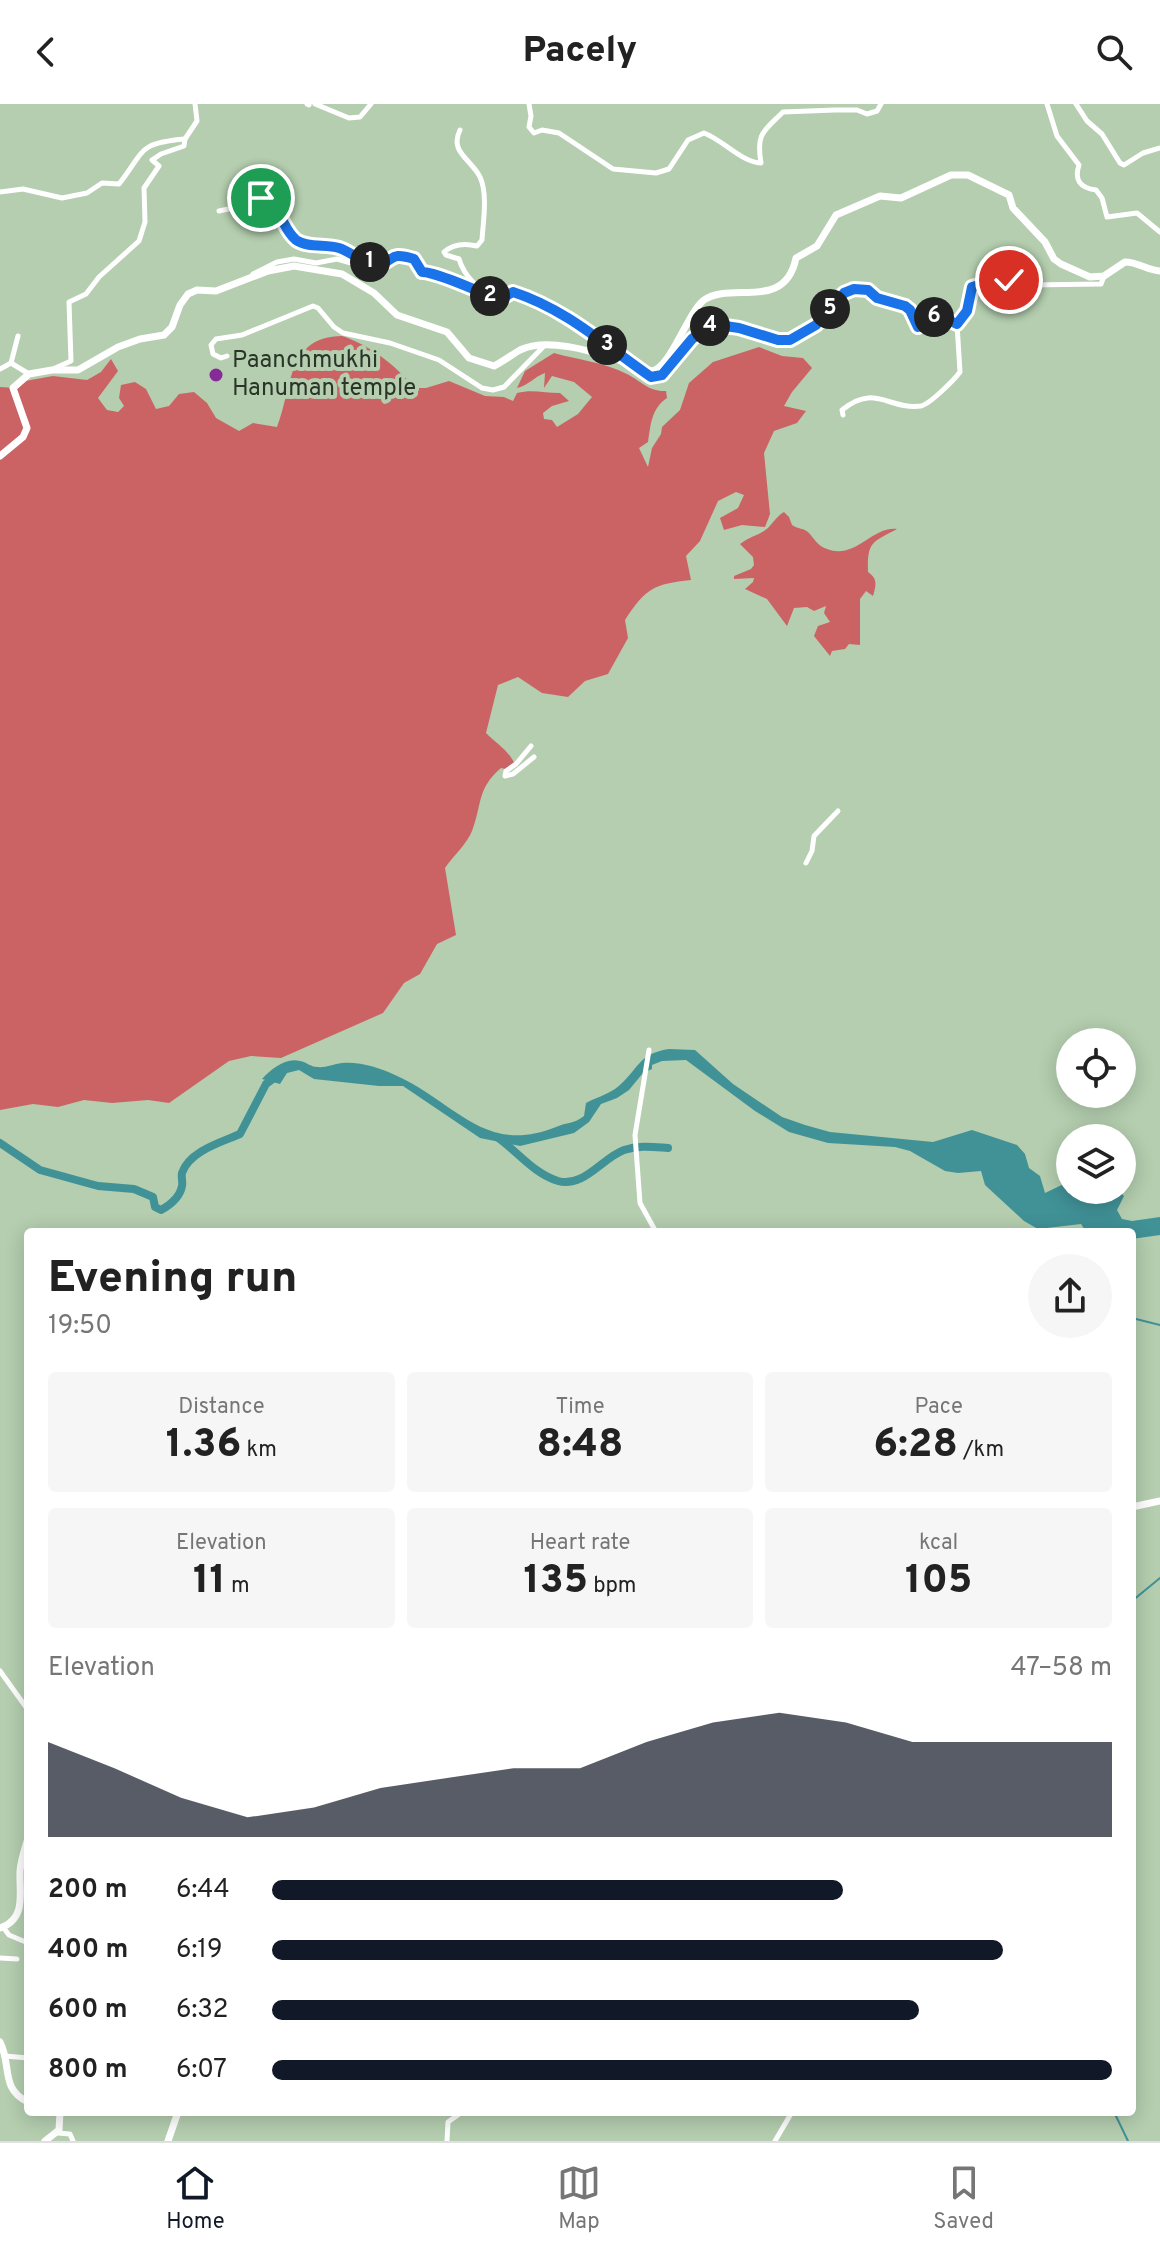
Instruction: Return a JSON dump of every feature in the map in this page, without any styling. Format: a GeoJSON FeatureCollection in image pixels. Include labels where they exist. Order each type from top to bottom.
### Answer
{"type":"FeatureCollection","features":[{"type":"Feature","properties":{"kind":"street"},"geometry":{"type":"LineString","coordinates":[[52,370],[71,361],[69,302],[86,294],[99,277],[139,241],[145,222],[144,188],[159,166],[152,160],[184,146],[197,121],[195,104]]}},
{"type":"Feature","properties":{"kind":"street"},"geometry":{"type":"LineString","coordinates":[[315,104],[349,118],[360,117],[371,104]]}},
{"type":"Feature","properties":{"kind":"street"},"geometry":{"type":"LineString","coordinates":[[529,104],[529,127],[534,133],[542,130],[559,133],[613,169],[656,173],[669,169],[688,140],[704,133],[718,138],[752,162],[761,163],[760,135],[783,112],[857,110],[867,114],[877,111],[881,104]]}},
{"type":"Feature","properties":{"kind":"street"},"geometry":{"type":"LineString","coordinates":[[1047,104],[1057,136],[1079,165],[1076,174],[1079,183],[1096,190],[1102,198],[1107,217],[1118,217],[1131,211],[1160,232]]}},
{"type":"Feature","properties":{"kind":"street"},"geometry":{"type":"LineString","coordinates":[[1076,104],[1087,121],[1102,134],[1120,163],[1124,165],[1143,153],[1160,148]]}},
{"type":"Feature","properties":{"kind":"street"},"geometry":{"type":"LineString","coordinates":[[460,130],[455,138],[457,149],[481,178],[482,240],[477,246],[449,247],[444,252],[459,259],[481,292]]}},
{"type":"Feature","properties":{"kind":"street"},"geometry":{"type":"LineString","coordinates":[[0,192],[23,189],[62,198],[87,193],[102,183],[119,184],[144,147],[162,141],[185,139]]}},
{"type":"Feature","properties":{"kind":"street"},"geometry":{"type":"LineString","coordinates":[[640,370],[653,371],[665,365],[678,337],[690,324],[694,310],[704,300],[717,294],[744,295],[775,288],[785,281],[793,270],[796,258],[817,246],[836,215],[880,196],[901,198],[951,175],[968,175],[1009,195],[1013,208],[1045,242],[1054,259],[1090,277],[1104,276],[1125,262],[1160,271]]}},
{"type":"Feature","properties":{"kind":"street"},"geometry":{"type":"LineString","coordinates":[[219,211],[261,198],[281,215],[296,239],[340,248],[360,260],[379,264]]}},
{"type":"Feature","properties":{"kind":"street"},"geometry":{"type":"LineString","coordinates":[[243,281],[268,266],[294,259],[316,263],[337,259],[365,267],[379,264],[395,255],[414,259],[422,272],[437,273],[499,300],[513,292],[550,307],[651,377],[662,375],[692,339],[711,324],[790,340],[816,325],[844,293],[854,289],[868,290],[877,298],[905,306],[918,327],[939,316],[957,324]]}},
{"type":"Feature","properties":{"kind":"street"},"geometry":{"type":"LineString","coordinates":[[0,456],[23,437],[27,428],[13,388],[29,374],[78,370],[118,347],[164,335],[172,327],[188,294],[197,290],[216,291],[268,271],[294,266],[342,274],[374,293],[397,315],[447,332],[469,358],[494,366],[522,348],[572,345],[628,363]]}},
{"type":"Feature","properties":{"kind":"street"},"geometry":{"type":"LineString","coordinates":[[843,415],[842,410],[864,397],[916,406],[930,403],[960,372],[957,324],[967,311],[972,287],[992,288],[1009,280],[1028,285],[1101,284],[1104,276]]}},
{"type":"Feature","properties":{"kind":"street"},"geometry":{"type":"LineString","coordinates":[[227,356],[221,358],[213,354],[211,345],[216,339],[242,335],[313,306],[343,333],[390,343],[439,360],[482,388],[493,390],[504,387],[544,346]]}},
{"type":"Feature","properties":{"kind":"street"},"geometry":{"type":"LineString","coordinates":[[0,369],[11,363],[18,336]]}},
{"type":"Feature","properties":{"kind":"street"},"geometry":{"type":"LineString","coordinates":[[11,363],[29,374]]}},
{"type":"Feature","properties":{"kind":"street"},"geometry":{"type":"LineString","coordinates":[[531,746],[505,776],[511,775],[534,757]]}},
{"type":"Feature","properties":{"kind":"street"},"geometry":{"type":"LineString","coordinates":[[806,863],[814,836],[838,811]]}},
{"type":"Feature","properties":{"kind":"street"},"geometry":{"type":"LineString","coordinates":[[649,1050],[635,1143],[640,1203],[654,1228]]}},
{"type":"Feature","properties":{"kind":"street"},"geometry":{"type":"LineString","coordinates":[[1136,1506],[1160,1501]]}},
{"type":"Feature","properties":{"kind":"street"},"geometry":{"type":"LineString","coordinates":[[0,1671],[24,1704]]}},
{"type":"Feature","properties":{"kind":"street"},"geometry":{"type":"LineString","coordinates":[[24,1852],[21,1905],[12,1922],[1,1928],[24,1941]]}},
{"type":"Feature","properties":{"kind":"street"},"geometry":{"type":"LineString","coordinates":[[0,1958],[17,1959]]}},
{"type":"Feature","properties":{"kind":"street"},"geometry":{"type":"LineString","coordinates":[[0,2042],[5,2083],[24,2100]]}},
{"type":"Feature","properties":{"kind":"street"},"geometry":{"type":"LineString","coordinates":[[4,2056],[24,2058]]}},
{"type":"Feature","properties":{"kind":"street"},"geometry":{"type":"LineString","coordinates":[[58,2133],[60,2116]]}},
{"type":"Feature","properties":{"kind":"street"},"geometry":{"type":"LineString","coordinates":[[168,2141],[177,2116]]}},
{"type":"Feature","properties":{"kind":"street"},"geometry":{"type":"LineString","coordinates":[[447,2141],[448,2122],[456,2116]]}},
{"type":"Feature","properties":{"kind":"street"},"geometry":{"type":"LineString","coordinates":[[775,2141],[790,2116]]}},
{"type":"Feature","properties":{"kind":"street"},"geometry":{"type":"LineString","coordinates":[[45,2141],[58,2133],[70,2134],[73,2141]]}},
{"type":"Feature","properties":{"kind":"shaded area"},"geometry":{"type":"Polygon","coordinates":[[[342,336],[382,357],[415,388],[449,381],[485,396],[513,401],[517,393],[522,392],[560,393],[569,401],[552,406],[543,413],[544,419],[552,420],[557,427],[578,414],[592,397],[574,382],[552,376],[544,388],[545,373],[517,388],[525,371],[554,353],[618,370],[650,388],[666,391],[667,398],[653,417],[648,442],[639,448],[648,467],[652,448],[662,427],[680,410],[689,383],[713,362],[759,347],[782,356],[803,358],[812,368],[784,406],[806,411],[797,423],[774,431],[764,453],[770,514],[765,527],[742,525],[724,530],[720,518],[738,508],[744,495],[736,492],[718,501],[700,541],[686,556],[691,580],[668,583],[645,594],[625,620],[628,638],[608,674],[585,681],[568,697],[542,693],[518,677],[498,685],[486,733],[514,763],[493,775],[481,797],[470,836],[445,868],[456,935],[437,944],[420,974],[404,983],[383,1013],[281,1058],[251,1056],[229,1061],[169,1103],[84,1100],[58,1107],[33,1104],[0,1110],[0,387],[16,388],[25,381],[53,376],[87,380],[101,372],[111,359],[118,371],[98,398],[107,410],[118,412],[124,406],[119,398],[121,385],[135,382],[146,389],[156,409],[169,406],[179,394],[194,392],[207,403],[216,418],[239,431],[253,423],[277,427],[294,367],[301,355],[310,345],[342,336]]]}},
{"type":"Feature","properties":{"kind":"shaded area"},"geometry":{"type":"Polygon","coordinates":[[[784,512],[792,525],[807,531],[821,546],[837,551],[855,547],[888,529],[897,529],[877,540],[870,548],[868,572],[875,585],[873,596],[866,591],[860,599],[860,645],[849,644],[845,649],[832,651],[830,656],[814,636],[818,626],[830,622],[824,613],[826,606],[814,611],[807,607],[794,608],[787,626],[767,599],[745,589],[754,578],[734,579],[734,576],[754,565],[753,557],[740,544],[764,531],[784,512]]]}},
{"type":"Feature","properties":{"kind":"water"},"geometry":{"type":"Polygon","coordinates":[[[669,1049],[695,1050],[733,1084],[782,1117],[830,1132],[933,1142],[972,1130],[1017,1145],[1025,1154],[1029,1168],[1040,1176],[1045,1193],[1056,1188],[1056,1204],[1120,1204],[1117,1210],[1122,1219],[1132,1221],[1160,1217],[1160,1235],[1136,1238],[1136,1228],[1084,1228],[1081,1224],[1036,1228],[1024,1221],[985,1185],[981,1171],[945,1171],[910,1151],[895,1147],[828,1143],[789,1132],[686,1060],[662,1061],[652,1065],[652,1069],[643,1073],[629,1090],[601,1104],[589,1122],[574,1133],[520,1146],[480,1138],[403,1086],[314,1079],[299,1070],[287,1073],[280,1084],[262,1079],[284,1062],[295,1060],[320,1067],[342,1063],[362,1064],[389,1072],[471,1122],[490,1130],[509,1135],[531,1134],[580,1119],[584,1116],[586,1103],[615,1089],[650,1055],[669,1049]]]}},
{"type":"Feature","properties":{"kind":"waterway"},"geometry":{"type":"LineString","coordinates":[[0,1143],[40,1170],[98,1186],[134,1189],[153,1197],[155,1207],[161,1210],[179,1194],[182,1173],[191,1159],[207,1148],[240,1134],[266,1084],[278,1075]]}},
{"type":"Feature","properties":{"kind":"waterway"},"geometry":{"type":"LineString","coordinates":[[497,1137],[541,1173],[567,1182],[585,1176],[624,1150],[668,1148]]}},
{"type":"Feature","properties":{"kind":"waterway"},"geometry":{"type":"LineString","coordinates":[[1136,1319],[1160,1325]]}},
{"type":"Feature","properties":{"kind":"waterway"},"geometry":{"type":"LineString","coordinates":[[1136,1598],[1160,1578]]}},
{"type":"Feature","properties":{"kind":"waterway"},"geometry":{"type":"LineString","coordinates":[[1116,2116],[1128,2141]]}},
{"type":"Feature","properties":{"kind":"place","name":"Paanchmukhi Hanuman temple"},"geometry":{"type":"Point","coordinates":[216,375]}},
{"type":"Feature","properties":{"kind":"route"},"geometry":{"type":"LineString","coordinates":[[261,198],[272,205],[296,239],[304,243],[340,248],[360,260],[379,264],[395,255],[403,256],[414,259],[422,272],[437,273],[499,300],[513,292],[530,298],[559,311],[651,377],[662,375],[692,339],[711,324],[790,340],[816,325],[847,290],[854,289],[868,290],[871,295],[886,302],[905,306],[918,327],[939,316],[957,324],[967,311],[972,287],[979,285],[987,289],[1009,280]]}}]}
